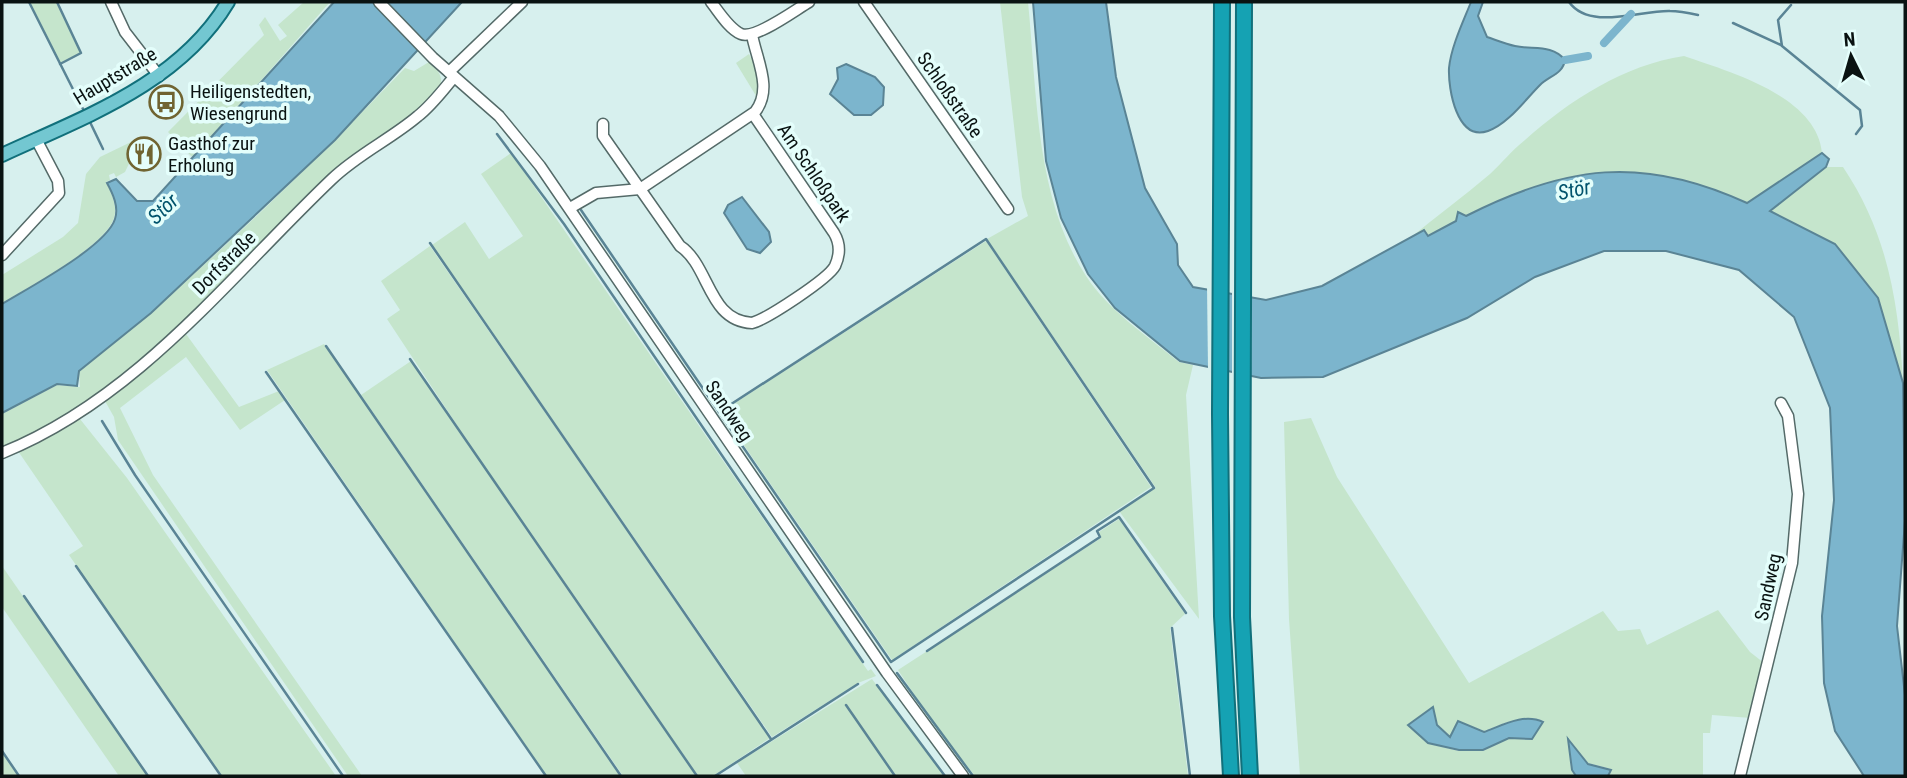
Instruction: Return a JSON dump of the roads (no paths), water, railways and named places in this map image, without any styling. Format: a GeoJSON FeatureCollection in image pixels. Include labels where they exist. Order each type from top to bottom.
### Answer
{"type":"FeatureCollection","features":[{"type":"Feature","properties":{"kind":"highway"},"geometry":{"type":"LineString","coordinates":[[1222,2],[1220,414],[1223,629],[1231,776]]}},
{"type":"Feature","properties":{"kind":"highway"},"geometry":{"type":"LineString","coordinates":[[1244,2],[1242,617],[1250,776]]}},
{"type":"Feature","properties":{"kind":"main road","name":"Hauptstraße"},"geometry":{"type":"LineString","coordinates":[[2,155],[85,117],[159,76],[204,36],[228,2]]}},
{"type":"Feature","properties":{"kind":"street"},"geometry":{"type":"LineString","coordinates":[[111,2],[125,32],[159,76]]}},
{"type":"Feature","properties":{"kind":"street","name":"Sandweg"},"geometry":{"type":"LineString","coordinates":[[379,2],[429,55],[499,116],[570,208],[887,673],[963,776]]}},
{"type":"Feature","properties":{"kind":"street"},"geometry":{"type":"LineString","coordinates":[[452,75],[522,2]]}},
{"type":"Feature","properties":{"kind":"street"},"geometry":{"type":"LineString","coordinates":[[711,2],[737,31],[752,35],[809,2]]}},
{"type":"Feature","properties":{"kind":"street","name":"Schloßstraße"},"geometry":{"type":"LineString","coordinates":[[864,2],[1008,209]]}},
{"type":"Feature","properties":{"kind":"street","name":"Am Schloßpark"},"geometry":{"type":"LineString","coordinates":[[570,208],[596,193],[640,189],[753,114],[760,104],[765,83],[755,60],[752,35]]}},
{"type":"Feature","properties":{"kind":"street","name":"Dorfstraße"},"geometry":{"type":"LineString","coordinates":[[2,453],[77,415],[136,369],[228,285],[334,177],[420,115],[452,75]]}},
{"type":"Feature","properties":{"kind":"street","name":"Am Schloßpark"},"geometry":{"type":"LineString","coordinates":[[603,124],[603,136],[680,247],[695,260],[700,276],[725,312],[735,320],[752,323],[828,275],[835,266],[838,245],[834,233],[753,114]]}},
{"type":"Feature","properties":{"kind":"street"},"geometry":{"type":"LineString","coordinates":[[2,255],[59,193],[58,181],[36,139]]}},
{"type":"Feature","properties":{"kind":"street","name":"Sandweg"},"geometry":{"type":"LineString","coordinates":[[1740,776],[1793,551],[1798,494],[1788,416],[1781,403]]}},
{"type":"Feature","properties":{"kind":"water","name":"Stör"},"geometry":{"type":"Polygon","coordinates":[[[334,2],[462,2],[335,140],[151,313],[79,371],[77,386],[57,384],[2,413],[2,304],[65,266],[109,230],[115,219],[116,205],[107,183],[116,179],[137,201],[153,201],[334,2]]]}},
{"type":"Feature","properties":{"kind":"water","name":"Stör"},"geometry":{"type":"Polygon","coordinates":[[[1033,2],[1106,2],[1116,77],[1145,188],[1177,244],[1178,265],[1193,287],[1266,300],[1322,286],[1424,230],[1428,236],[1456,221],[1458,212],[1466,216],[1537,186],[1571,177],[1605,172],[1673,178],[1747,203],[1822,153],[1829,159],[1826,167],[1770,211],[1835,244],[1878,298],[1903,383],[1905,521],[1897,626],[1905,695],[1905,776],[1864,776],[1835,731],[1824,683],[1822,616],[1834,500],[1830,408],[1794,317],[1739,270],[1666,251],[1604,251],[1535,277],[1467,318],[1323,377],[1261,378],[1180,361],[1115,308],[1088,274],[1061,218],[1046,161],[1033,2]]]}},
{"type":"Feature","properties":{"kind":"water"},"geometry":{"type":"Polygon","coordinates":[[[1471,2],[1483,2],[1478,16],[1487,37],[1515,46],[1548,50],[1565,60],[1559,72],[1540,85],[1502,123],[1488,131],[1477,132],[1469,129],[1456,111],[1449,77],[1452,52],[1471,2]]]}},
{"type":"Feature","properties":{"kind":"water"},"geometry":{"type":"Polygon","coordinates":[[[846,64],[875,77],[884,87],[883,105],[871,115],[854,115],[830,94],[838,79],[837,68],[846,64]]]}},
{"type":"Feature","properties":{"kind":"water"},"geometry":{"type":"Polygon","coordinates":[[[742,197],[769,232],[771,242],[760,253],[747,249],[724,213],[728,205],[742,197]]]}},
{"type":"Feature","properties":{"kind":"water"},"geometry":{"type":"Polygon","coordinates":[[[1433,707],[1437,725],[1450,737],[1458,721],[1484,732],[1521,719],[1543,722],[1532,739],[1509,738],[1483,750],[1459,750],[1428,743],[1408,725],[1433,707]]]}},
{"type":"Feature","properties":{"kind":"water"},"geometry":{"type":"Polygon","coordinates":[[[1568,739],[1588,764],[1611,770],[1608,776],[1576,776],[1572,770],[1568,739]]]}},
{"type":"Feature","properties":{"kind":"waterway"},"geometry":{"type":"LineString","coordinates":[[29,2],[84,111]]}},
{"type":"Feature","properties":{"kind":"waterway"},"geometry":{"type":"LineString","coordinates":[[57,2],[81,53],[60,64]]}},
{"type":"Feature","properties":{"kind":"waterway"},"geometry":{"type":"LineString","coordinates":[[1569,2],[1578,11],[1589,16],[1616,17],[1670,11],[1698,15]]}},
{"type":"Feature","properties":{"kind":"waterway"},"geometry":{"type":"LineString","coordinates":[[1791,5],[1778,20],[1782,46],[1860,110],[1862,126],[1856,134]]}},
{"type":"Feature","properties":{"kind":"waterway"},"geometry":{"type":"LineString","coordinates":[[1604,43],[1631,14]]}},
{"type":"Feature","properties":{"kind":"waterway"},"geometry":{"type":"LineString","coordinates":[[1733,23],[1781,45]]}},
{"type":"Feature","properties":{"kind":"waterway"},"geometry":{"type":"LineString","coordinates":[[1565,60],[1588,56]]}},
{"type":"Feature","properties":{"kind":"waterway"},"geometry":{"type":"LineString","coordinates":[[89,120],[103,149]]}},
{"type":"Feature","properties":{"kind":"waterway"},"geometry":{"type":"LineString","coordinates":[[497,134],[564,224],[863,662]]}},
{"type":"Feature","properties":{"kind":"waterway"},"geometry":{"type":"LineString","coordinates":[[581,210],[719,412]]}},
{"type":"Feature","properties":{"kind":"waterway"},"geometry":{"type":"LineString","coordinates":[[986,239],[1154,488],[891,662],[719,412],[986,239]]}},
{"type":"Feature","properties":{"kind":"waterway"},"geometry":{"type":"LineString","coordinates":[[430,243],[771,739]]}},
{"type":"Feature","properties":{"kind":"waterway"},"geometry":{"type":"LineString","coordinates":[[326,346],[621,776]]}},
{"type":"Feature","properties":{"kind":"waterway"},"geometry":{"type":"LineString","coordinates":[[410,359],[697,776]]}},
{"type":"Feature","properties":{"kind":"waterway"},"geometry":{"type":"LineString","coordinates":[[266,372],[546,776]]}},
{"type":"Feature","properties":{"kind":"waterway"},"geometry":{"type":"LineString","coordinates":[[102,421],[135,475],[343,776]]}},
{"type":"Feature","properties":{"kind":"waterway"},"geometry":{"type":"LineString","coordinates":[[927,651],[1100,537],[1097,531],[1119,517],[1186,613]]}},
{"type":"Feature","properties":{"kind":"waterway"},"geometry":{"type":"LineString","coordinates":[[76,566],[221,776]]}},
{"type":"Feature","properties":{"kind":"waterway"},"geometry":{"type":"LineString","coordinates":[[24,596],[148,776]]}},
{"type":"Feature","properties":{"kind":"waterway"},"geometry":{"type":"LineString","coordinates":[[1172,628],[1190,776]]}},
{"type":"Feature","properties":{"kind":"waterway"},"geometry":{"type":"LineString","coordinates":[[897,673],[973,776]]}},
{"type":"Feature","properties":{"kind":"waterway"},"geometry":{"type":"LineString","coordinates":[[715,776],[858,684]]}},
{"type":"Feature","properties":{"kind":"waterway"},"geometry":{"type":"LineString","coordinates":[[877,685],[945,776]]}},
{"type":"Feature","properties":{"kind":"waterway"},"geometry":{"type":"LineString","coordinates":[[846,705],[895,776]]}},
{"type":"Feature","properties":{"kind":"waterway"},"geometry":{"type":"LineString","coordinates":[[2,751],[19,776]]}},
{"type":"Feature","properties":{"kind":"place","name":"Heiligenstedten, Wiesengrund"},"geometry":{"type":"Point","coordinates":[166,102]}},
{"type":"Feature","properties":{"kind":"place","name":"Gasthof zur Erholung"},"geometry":{"type":"Point","coordinates":[144,154]}}]}
